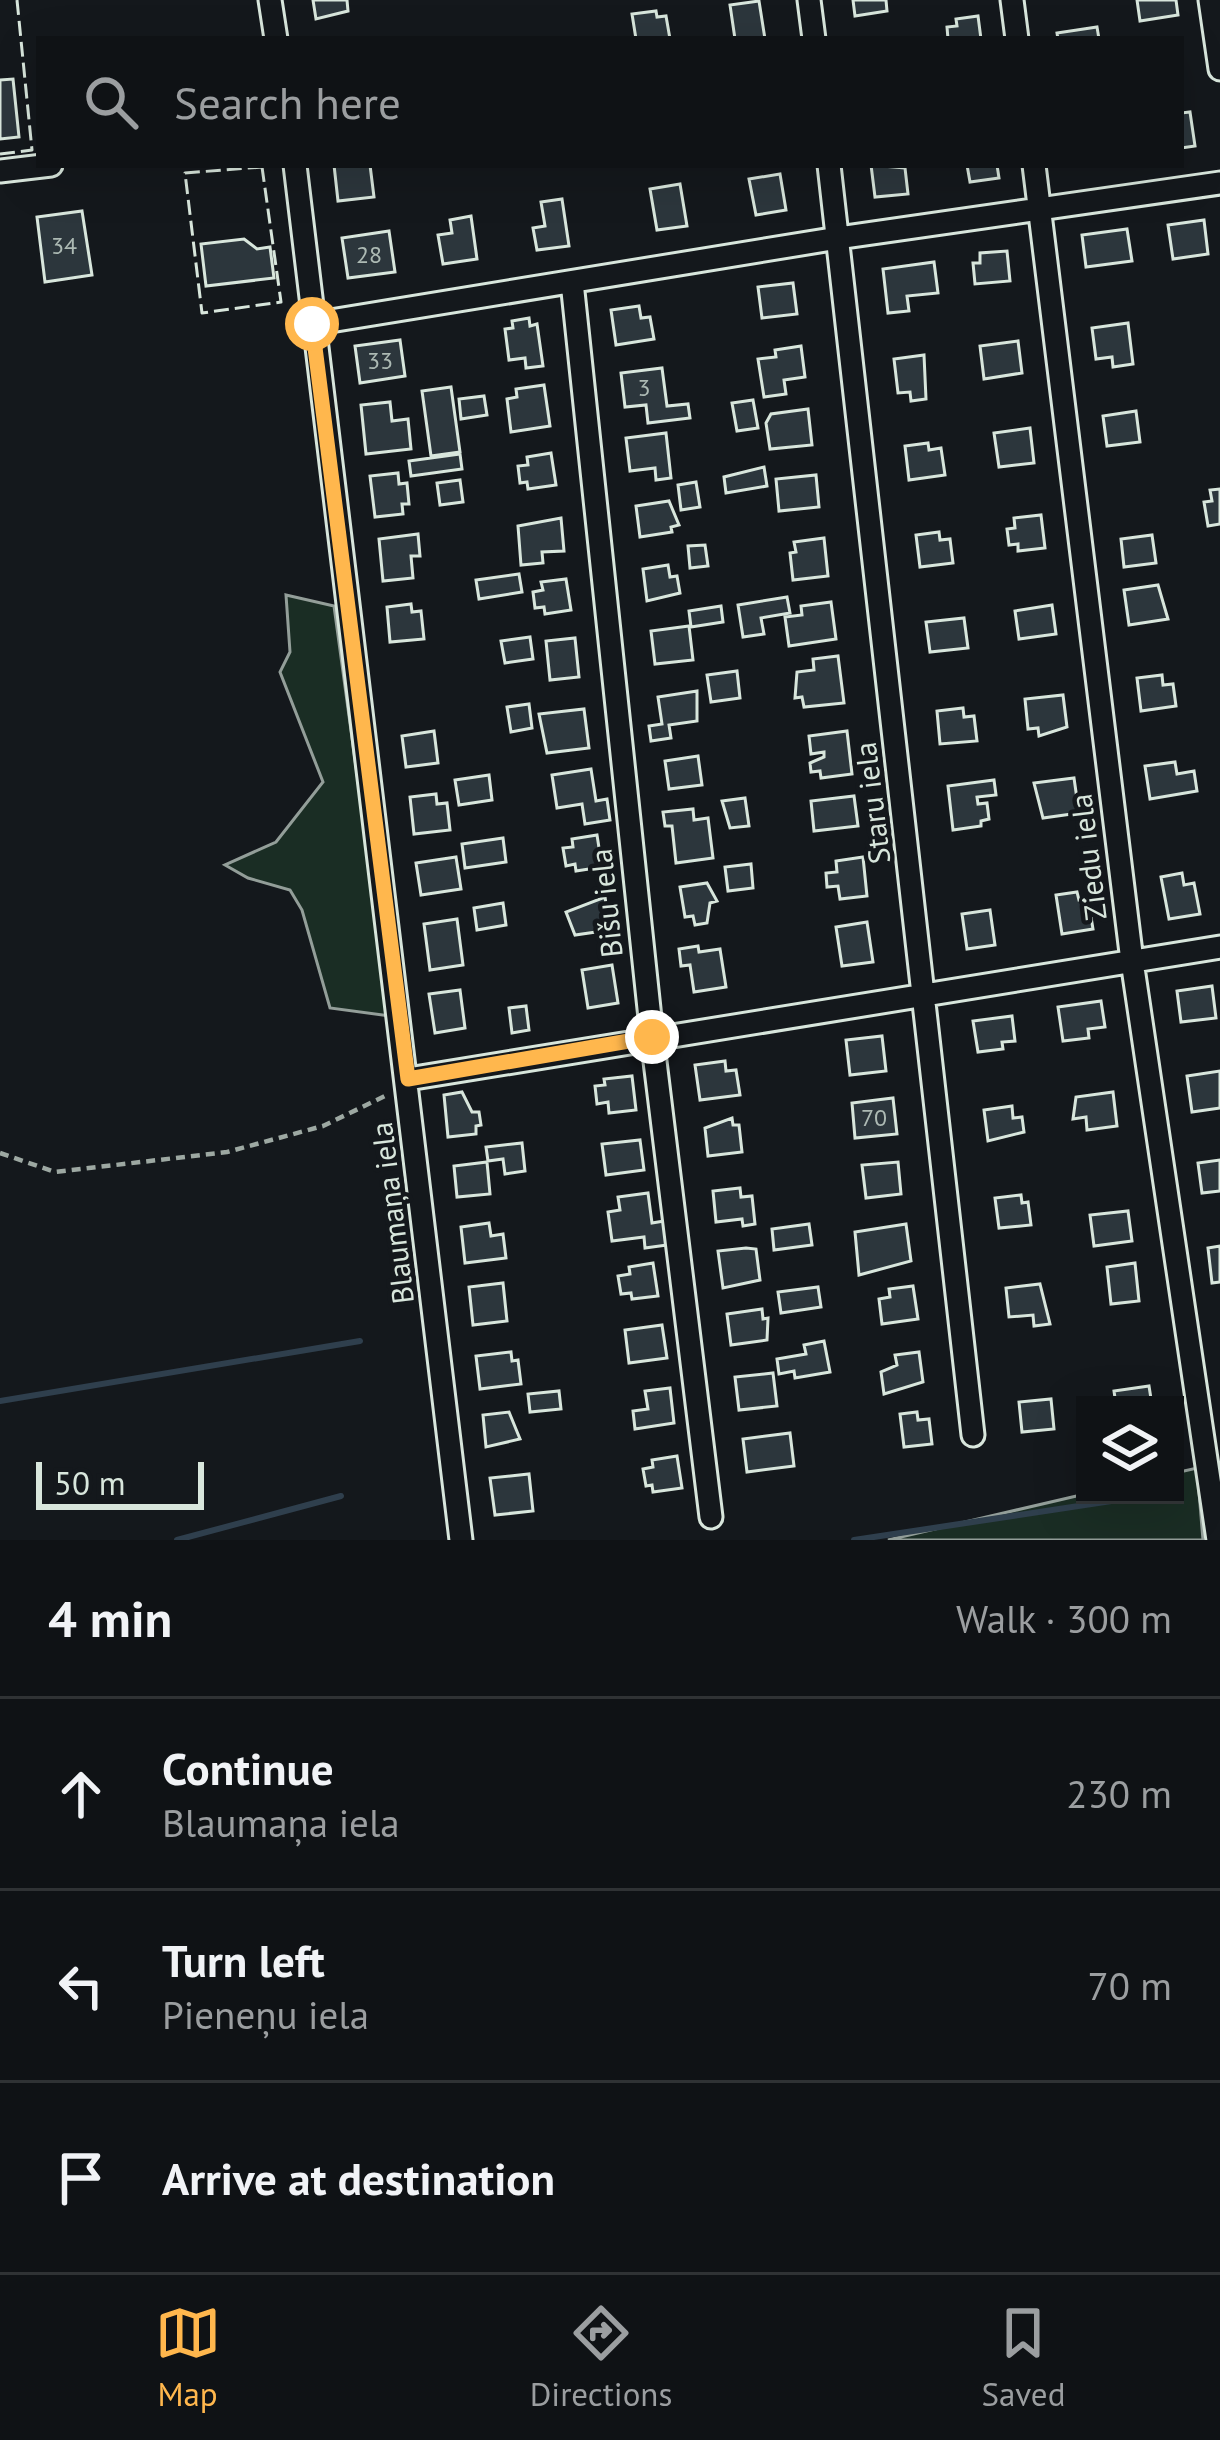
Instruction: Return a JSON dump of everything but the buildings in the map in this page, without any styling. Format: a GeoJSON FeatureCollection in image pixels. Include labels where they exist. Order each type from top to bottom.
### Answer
{"type":"FeatureCollection","features":[{"type":"Feature","properties":{"kind":"street"},"geometry":{"type":"LineString","coordinates":[[270,0],[276,36]]}},
{"type":"Feature","properties":{"kind":"street"},"geometry":{"type":"LineString","coordinates":[[809,0],[814,36]]}},
{"type":"Feature","properties":{"kind":"street"},"geometry":{"type":"LineString","coordinates":[[1012,0],[1017,36]]}},
{"type":"Feature","properties":{"kind":"street"},"geometry":{"type":"LineString","coordinates":[[1210,0],[1220,69]]}},
{"type":"Feature","properties":{"kind":"street"},"geometry":{"type":"LineString","coordinates":[[0,171],[36,167]]}},
{"type":"Feature","properties":{"kind":"street","name":"Blaumaņa iela"},"geometry":{"type":"LineString","coordinates":[[295,168],[461,1540]]}},
{"type":"Feature","properties":{"kind":"street","name":"Staru iela"},"geometry":{"type":"LineString","coordinates":[[829,168],[974,1435]]}},
{"type":"Feature","properties":{"kind":"street","name":"Ziedu iela"},"geometry":{"type":"LineString","coordinates":[[1034,168],[1132,961],[1213,1459],[1218,1540]]}},
{"type":"Feature","properties":{"kind":"street"},"geometry":{"type":"LineString","coordinates":[[312,324],[838,238],[1220,182]]}},
{"type":"Feature","properties":{"kind":"street","name":"Bišu iela"},"geometry":{"type":"LineString","coordinates":[[572,282],[652,1037],[711,1517]]}},
{"type":"Feature","properties":{"kind":"street"},"geometry":{"type":"LineString","coordinates":[[408,1082],[925,991],[1220,947]]}},
{"type":"Feature","properties":{"kind":"path"},"geometry":{"type":"LineString","coordinates":[[0,1153],[55,1172],[227,1152],[322,1126],[408,1082]]}},
{"type":"Feature","properties":{"kind":"green space"},"geometry":{"type":"Polygon","coordinates":[[[286,595],[334,606],[390,1016],[330,1008],[302,910],[290,890],[248,878],[225,865],[276,842],[323,782],[280,672],[290,652],[286,595]]]}},
{"type":"Feature","properties":{"kind":"green space"},"geometry":{"type":"Polygon","coordinates":[[[1197,1468],[1203,1540],[888,1540],[1076,1496],[1076,1504],[1184,1504],[1184,1471],[1197,1468]]]}},
{"type":"Feature","properties":{"kind":"waterway"},"geometry":{"type":"LineString","coordinates":[[0,1401],[360,1341]]}},
{"type":"Feature","properties":{"kind":"waterway"},"geometry":{"type":"LineString","coordinates":[[177,1540],[341,1496]]}},
{"type":"Feature","properties":{"kind":"waterway"},"geometry":{"type":"LineString","coordinates":[[854,1540],[1092,1504]]}},
{"type":"Feature","properties":{"kind":"fence"},"geometry":{"type":"LineString","coordinates":[[0,154],[32,150],[17,0]]}},
{"type":"Feature","properties":{"kind":"fence"},"geometry":{"type":"LineString","coordinates":[[249,168],[185,173],[202,313],[281,302],[262,168]]}},
{"type":"Feature","properties":{"kind":"route"},"geometry":{"type":"LineString","coordinates":[[312,324],[408,1079],[652,1037]]}}]}
